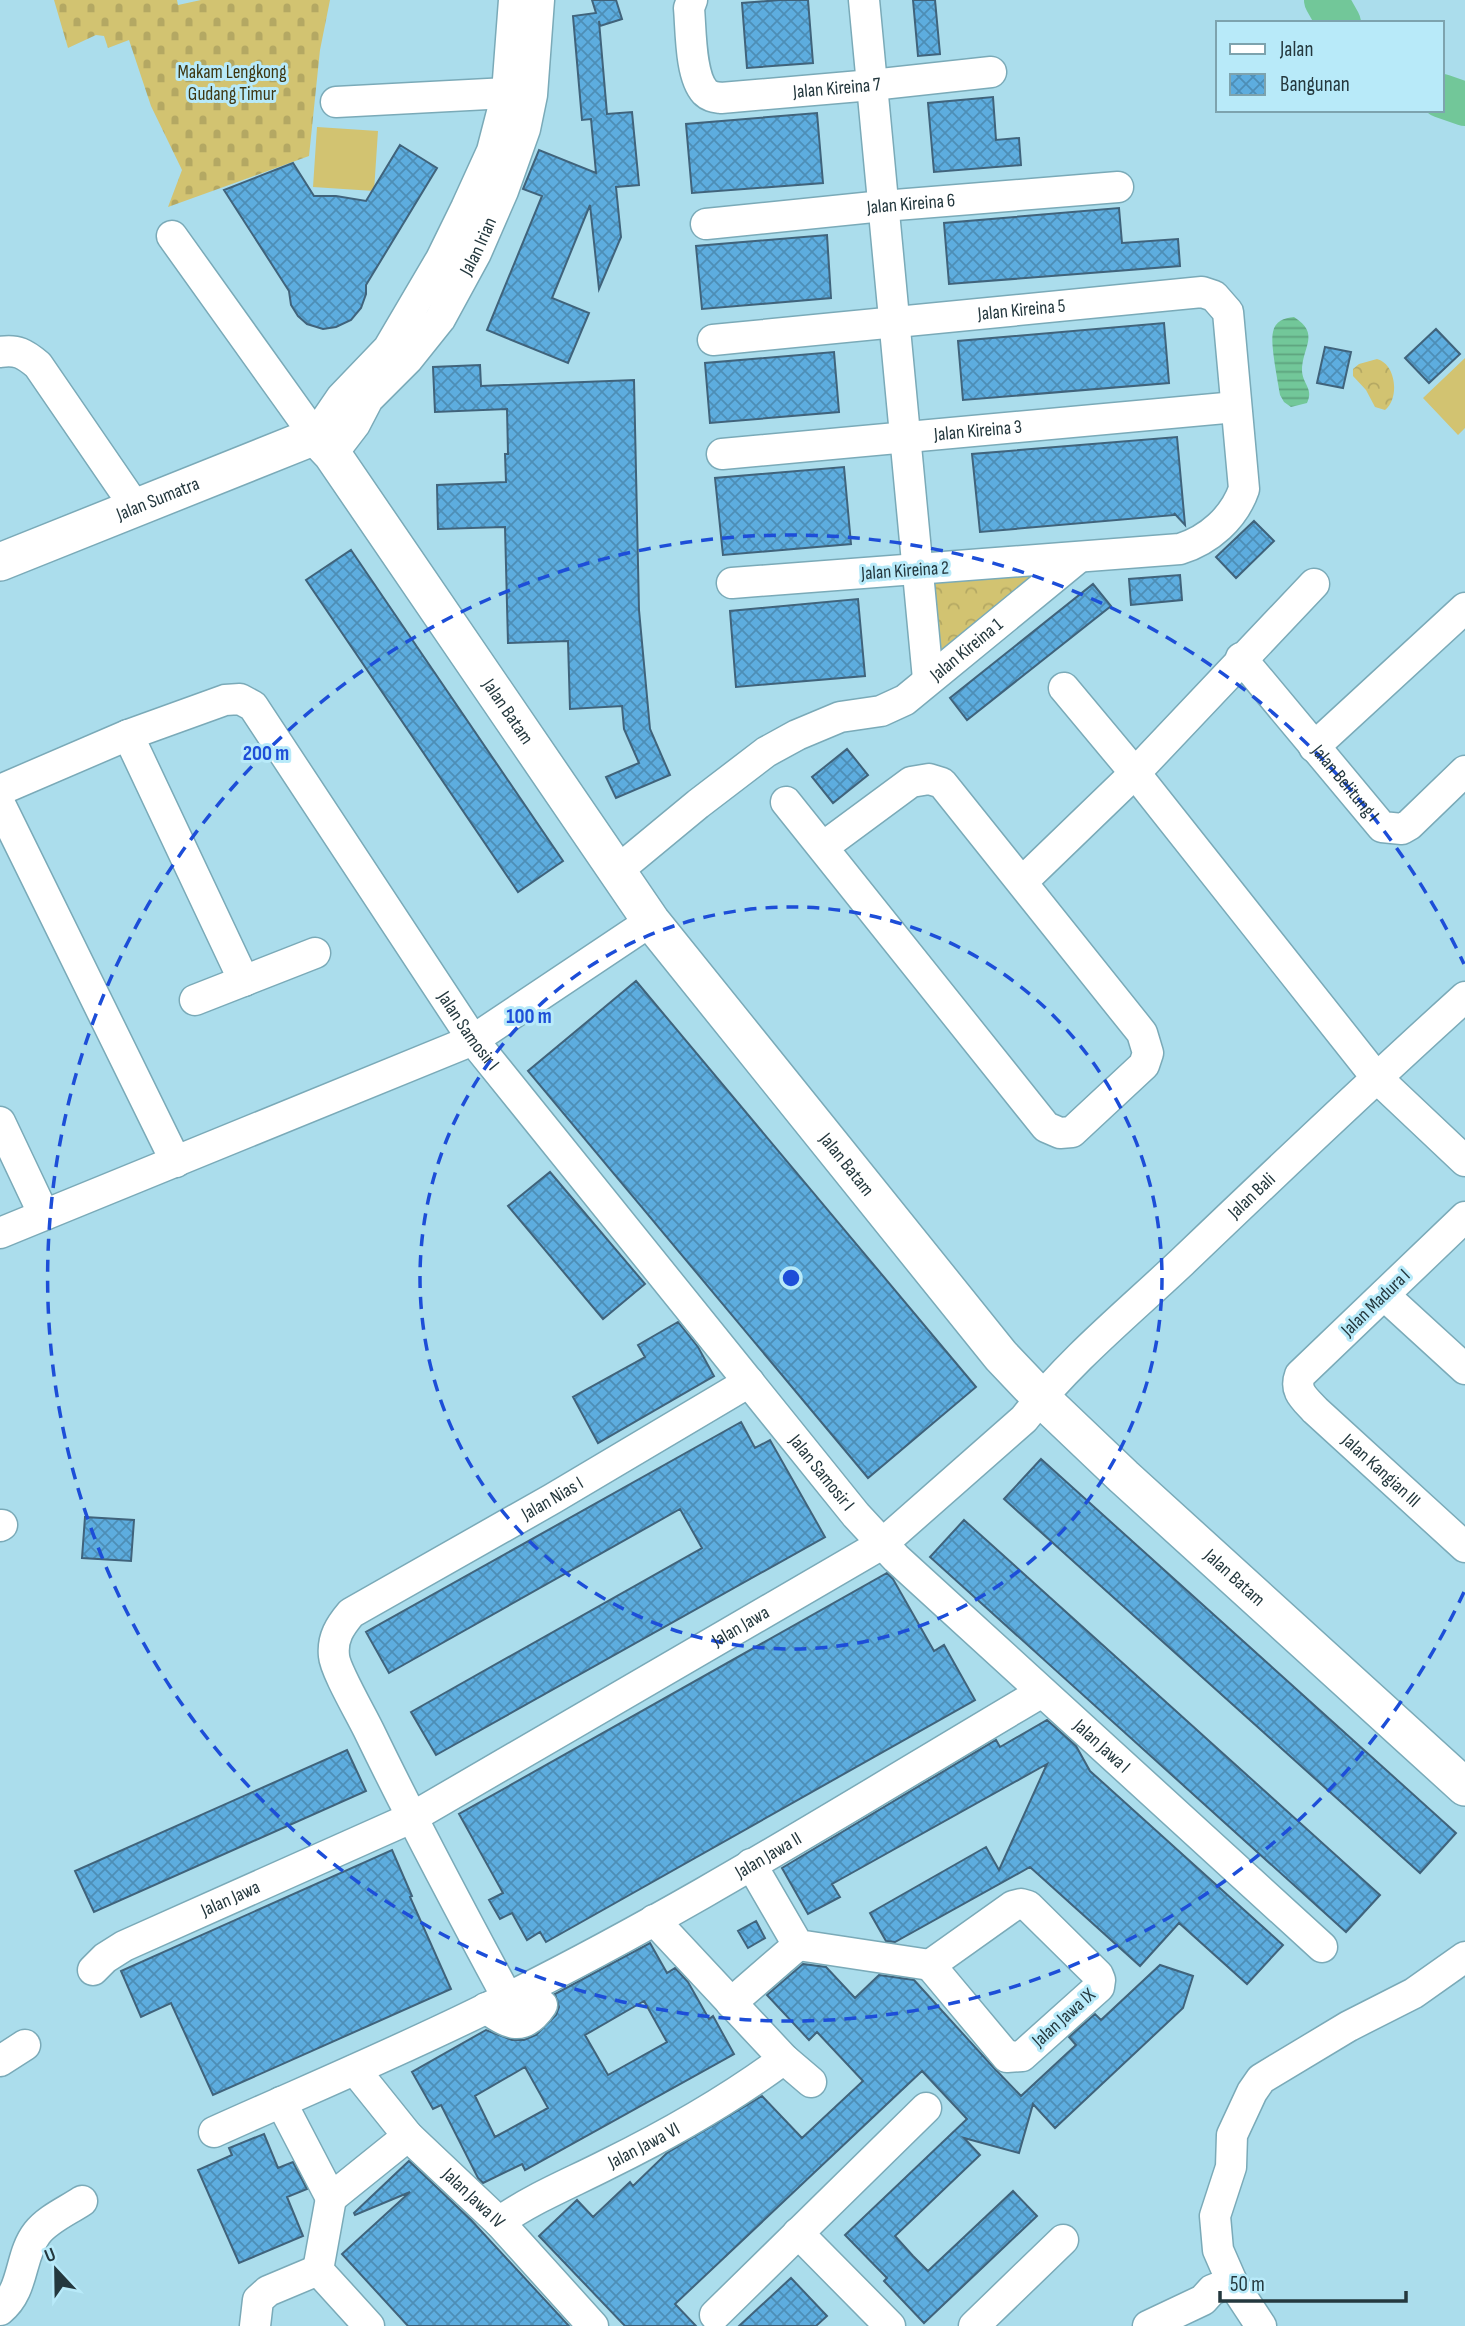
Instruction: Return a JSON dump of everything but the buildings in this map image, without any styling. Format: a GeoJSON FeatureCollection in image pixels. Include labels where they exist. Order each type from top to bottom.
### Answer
{"type":"FeatureCollection","features":[{"type":"Feature","properties":{"kind":"street","name":"Jalan Irian"},"geometry":{"type":"LineString","coordinates":[[514,0],[519,94]]}},
{"type":"Feature","properties":{"kind":"street","name":"Jalan Irian"},"geometry":{"type":"LineString","coordinates":[[323,445],[355,424],[368,400],[408,359],[440,319],[476,253],[519,94],[539,0]]}},
{"type":"Feature","properties":{"kind":"street","name":"Jalan Kireina 7"},"geometry":{"type":"LineString","coordinates":[[692,0],[689,8],[696,75],[705,92],[711,96],[721,98],[873,85],[991,72]]}},
{"type":"Feature","properties":{"kind":"street"},"geometry":{"type":"LineString","coordinates":[[864,0],[928,679]]}},
{"type":"Feature","properties":{"kind":"street"},"geometry":{"type":"LineString","coordinates":[[335,102],[519,94]]}},
{"type":"Feature","properties":{"kind":"street","name":"Jalan Kireina 6"},"geometry":{"type":"LineString","coordinates":[[706,224],[1118,187]]}},
{"type":"Feature","properties":{"kind":"street"},"geometry":{"type":"LineString","coordinates":[[172,236],[323,445]]}},
{"type":"Feature","properties":{"kind":"street","name":"Jalan Kireina 5"},"geometry":{"type":"LineString","coordinates":[[713,340],[1202,292],[1214,296],[1227,312],[1236,407]]}},
{"type":"Feature","properties":{"kind":"street"},"geometry":{"type":"LineString","coordinates":[[0,352],[15,351],[25,354],[38,365],[136,508]]}},
{"type":"Feature","properties":{"kind":"street"},"geometry":{"type":"LineString","coordinates":[[1078,558],[1180,549],[1210,535],[1238,505],[1244,489],[1236,407]]}},
{"type":"Feature","properties":{"kind":"street","name":"Jalan Kireina 3"},"geometry":{"type":"LineString","coordinates":[[722,454],[1236,407]]}},
{"type":"Feature","properties":{"kind":"street","name":"Jalan Sumatra"},"geometry":{"type":"LineString","coordinates":[[0,562],[136,508],[323,445]]}},
{"type":"Feature","properties":{"kind":"street","name":"Jalan Batam"},"geometry":{"type":"LineString","coordinates":[[323,445],[651,920],[1001,1356],[1124,1477],[1465,1787]]}},
{"type":"Feature","properties":{"kind":"street","name":"Jalan Kireina 2"},"geometry":{"type":"LineString","coordinates":[[732,583],[1078,558]]}},
{"type":"Feature","properties":{"kind":"street","name":"Jalan Kireina 1"},"geometry":{"type":"LineString","coordinates":[[617,871],[766,752],[797,735],[840,717],[881,711],[905,700],[1078,558]]}},
{"type":"Feature","properties":{"kind":"street"},"geometry":{"type":"LineString","coordinates":[[1022,882],[1135,773],[1314,584]]}},
{"type":"Feature","properties":{"kind":"street"},"geometry":{"type":"LineString","coordinates":[[1314,747],[1465,608]]}},
{"type":"Feature","properties":{"kind":"street","name":"Jalan Belitung I"},"geometry":{"type":"LineString","coordinates":[[1241,659],[1382,827],[1402,829],[1409,825],[1465,771]]}},
{"type":"Feature","properties":{"kind":"street"},"geometry":{"type":"LineString","coordinates":[[1064,688],[1135,773],[1376,1077],[1465,1161]]}},
{"type":"Feature","properties":{"kind":"street","name":"Jalan Samosir I"},"geometry":{"type":"LineString","coordinates":[[0,790],[128,735],[225,700],[240,699],[253,706],[473,1040],[882,1544]]}},
{"type":"Feature","properties":{"kind":"street"},"geometry":{"type":"LineString","coordinates":[[128,735],[244,981]]}},
{"type":"Feature","properties":{"kind":"street"},"geometry":{"type":"LineString","coordinates":[[786,802],[1046,1127],[1060,1133],[1072,1132],[1144,1065],[1147,1059],[1146,1043],[1142,1033],[942,783],[929,779],[911,782],[823,847]]}},
{"type":"Feature","properties":{"kind":"street"},"geometry":{"type":"LineString","coordinates":[[0,804],[176,1162]]}},
{"type":"Feature","properties":{"kind":"street"},"geometry":{"type":"LineString","coordinates":[[0,1233],[473,1040],[651,920]]}},
{"type":"Feature","properties":{"kind":"street"},"geometry":{"type":"LineString","coordinates":[[195,1000],[315,953]]}},
{"type":"Feature","properties":{"kind":"street","name":"Jalan Bali"},"geometry":{"type":"LineString","coordinates":[[1040,1397],[1376,1077],[1465,997]]}},
{"type":"Feature","properties":{"kind":"street"},"geometry":{"type":"LineString","coordinates":[[0,1122],[44,1215]]}},
{"type":"Feature","properties":{"kind":"street","name":"Jalan Madura I"},"geometry":{"type":"LineString","coordinates":[[1299,1393],[1297,1385],[1300,1375],[1465,1217]]}},
{"type":"Feature","properties":{"kind":"street"},"geometry":{"type":"LineString","coordinates":[[1384,1296],[1465,1369]]}},
{"type":"Feature","properties":{"kind":"street","name":"Jalan Nias I"},"geometry":{"type":"LineString","coordinates":[[411,1818],[334,1658],[334,1641],[339,1628],[351,1613],[552,1499],[749,1382]]}},
{"type":"Feature","properties":{"kind":"street","name":"Jalan Kangian III"},"geometry":{"type":"LineString","coordinates":[[1299,1393],[1465,1547]]}},
{"type":"Feature","properties":{"kind":"street","name":"Jalan Jawa"},"geometry":{"type":"LineString","coordinates":[[93,1970],[105,1958],[124,1946],[411,1818],[882,1544],[1024,1419],[1040,1397]]}},
{"type":"Feature","properties":{"kind":"street","name":"Jalan Jawa I"},"geometry":{"type":"LineString","coordinates":[[882,1544],[1322,1947]]}},
{"type":"Feature","properties":{"kind":"street","name":"Jalan Jawa II"},"geometry":{"type":"LineString","coordinates":[[214,2132],[497,2003],[654,1920],[1042,1692]]}},
{"type":"Feature","properties":{"kind":"street"},"geometry":{"type":"LineString","coordinates":[[411,1818],[504,2023],[517,2023],[535,2016],[542,2005]]}},
{"type":"Feature","properties":{"kind":"street"},"geometry":{"type":"LineString","coordinates":[[751,1864],[798,1945]]}},
{"type":"Feature","properties":{"kind":"street","name":"Jalan Jawa IX"},"geometry":{"type":"LineString","coordinates":[[1021,1904],[1028,1906],[1100,1980],[1099,1987],[1022,2056],[1007,2057],[930,1965],[1013,1906],[1021,1904]]}},
{"type":"Feature","properties":{"kind":"street"},"geometry":{"type":"LineString","coordinates":[[654,1920],[784,2059],[811,2082]]}},
{"type":"Feature","properties":{"kind":"street"},"geometry":{"type":"LineString","coordinates":[[731,2003],[798,1945],[930,1965]]}},
{"type":"Feature","properties":{"kind":"street"},"geometry":{"type":"LineString","coordinates":[[1261,2326],[1232,2282],[1218,2250],[1215,2216],[1231,2167],[1232,2134],[1252,2092],[1261,2079],[1349,2026],[1415,1993],[1465,1958]]}},
{"type":"Feature","properties":{"kind":"street"},"geometry":{"type":"LineString","coordinates":[[0,2060],[25,2045]]}},
{"type":"Feature","properties":{"kind":"street","name":"Jalan Jawa VI"},"geometry":{"type":"LineString","coordinates":[[499,2222],[527,2202],[609,2164],[747,2086],[784,2059]]}},
{"type":"Feature","properties":{"kind":"street","name":"Jalan Jawa IV"},"geometry":{"type":"LineString","coordinates":[[355,2070],[408,2136],[499,2222],[593,2326]]}},
{"type":"Feature","properties":{"kind":"street"},"geometry":{"type":"LineString","coordinates":[[281,2102],[331,2198],[318,2270]]}},
{"type":"Feature","properties":{"kind":"street"},"geometry":{"type":"LineString","coordinates":[[715,2315],[926,2108]]}},
{"type":"Feature","properties":{"kind":"street"},"geometry":{"type":"LineString","coordinates":[[331,2198],[408,2136]]}},
{"type":"Feature","properties":{"kind":"street"},"geometry":{"type":"LineString","coordinates":[[0,2310],[16,2290],[31,2242],[38,2231],[82,2202]]}},
{"type":"Feature","properties":{"kind":"street"},"geometry":{"type":"LineString","coordinates":[[798,2233],[890,2326]]}},
{"type":"Feature","properties":{"kind":"street"},"geometry":{"type":"LineString","coordinates":[[974,2326],[1063,2240]]}},
{"type":"Feature","properties":{"kind":"street"},"geometry":{"type":"LineString","coordinates":[[255,2326],[258,2300],[268,2291],[318,2270]]}},
{"type":"Feature","properties":{"kind":"street"},"geometry":{"type":"LineString","coordinates":[[318,2270],[369,2326]]}},
{"type":"Feature","properties":{"kind":"street"},"geometry":{"type":"LineString","coordinates":[[1148,2326],[1203,2300],[1212,2290],[1232,2282]]}},
{"type":"Feature","properties":{"kind":"green space","name":"Makam Lengkong Gudang Timur"},"geometry":{"type":"Polygon","coordinates":[[[54,0],[177,0],[178,5],[201,0],[330,0],[320,50],[309,156],[168,207],[182,170],[151,106],[129,40],[108,48],[104,36],[96,35],[68,48],[54,0]]]}},
{"type":"Feature","properties":{"kind":"green space"},"geometry":{"type":"Polygon","coordinates":[[[317,127],[378,131],[374,191],[313,187],[317,127]]]}},
{"type":"Feature","properties":{"kind":"green space"},"geometry":{"type":"Polygon","coordinates":[[[1465,358],[1465,428],[1458,435],[1423,398],[1465,358]]]}},
{"type":"Feature","properties":{"kind":"green space"},"geometry":{"type":"Polygon","coordinates":[[[1377,359],[1388,367],[1394,382],[1393,398],[1385,410],[1375,407],[1366,390],[1353,376],[1353,369],[1359,364],[1377,359]]]}},
{"type":"Feature","properties":{"kind":"green space"},"geometry":{"type":"Polygon","coordinates":[[[1045,568],[944,651],[937,646],[932,587],[934,582],[1045,568]]]}},
{"type":"Feature","properties":{"kind":"shaded area"},"geometry":{"type":"Polygon","coordinates":[[[1294,317],[1307,329],[1308,341],[1302,371],[1309,398],[1307,403],[1291,407],[1280,395],[1272,338],[1278,323],[1294,317]]]}},
{"type":"Feature","properties":{"kind":"waterway"},"geometry":{"type":"LineString","coordinates":[[1326,0],[1338,21]]}},
{"type":"Feature","properties":{"kind":"waterway"},"geometry":{"type":"LineString","coordinates":[[1444,97],[1465,104]]}}]}
